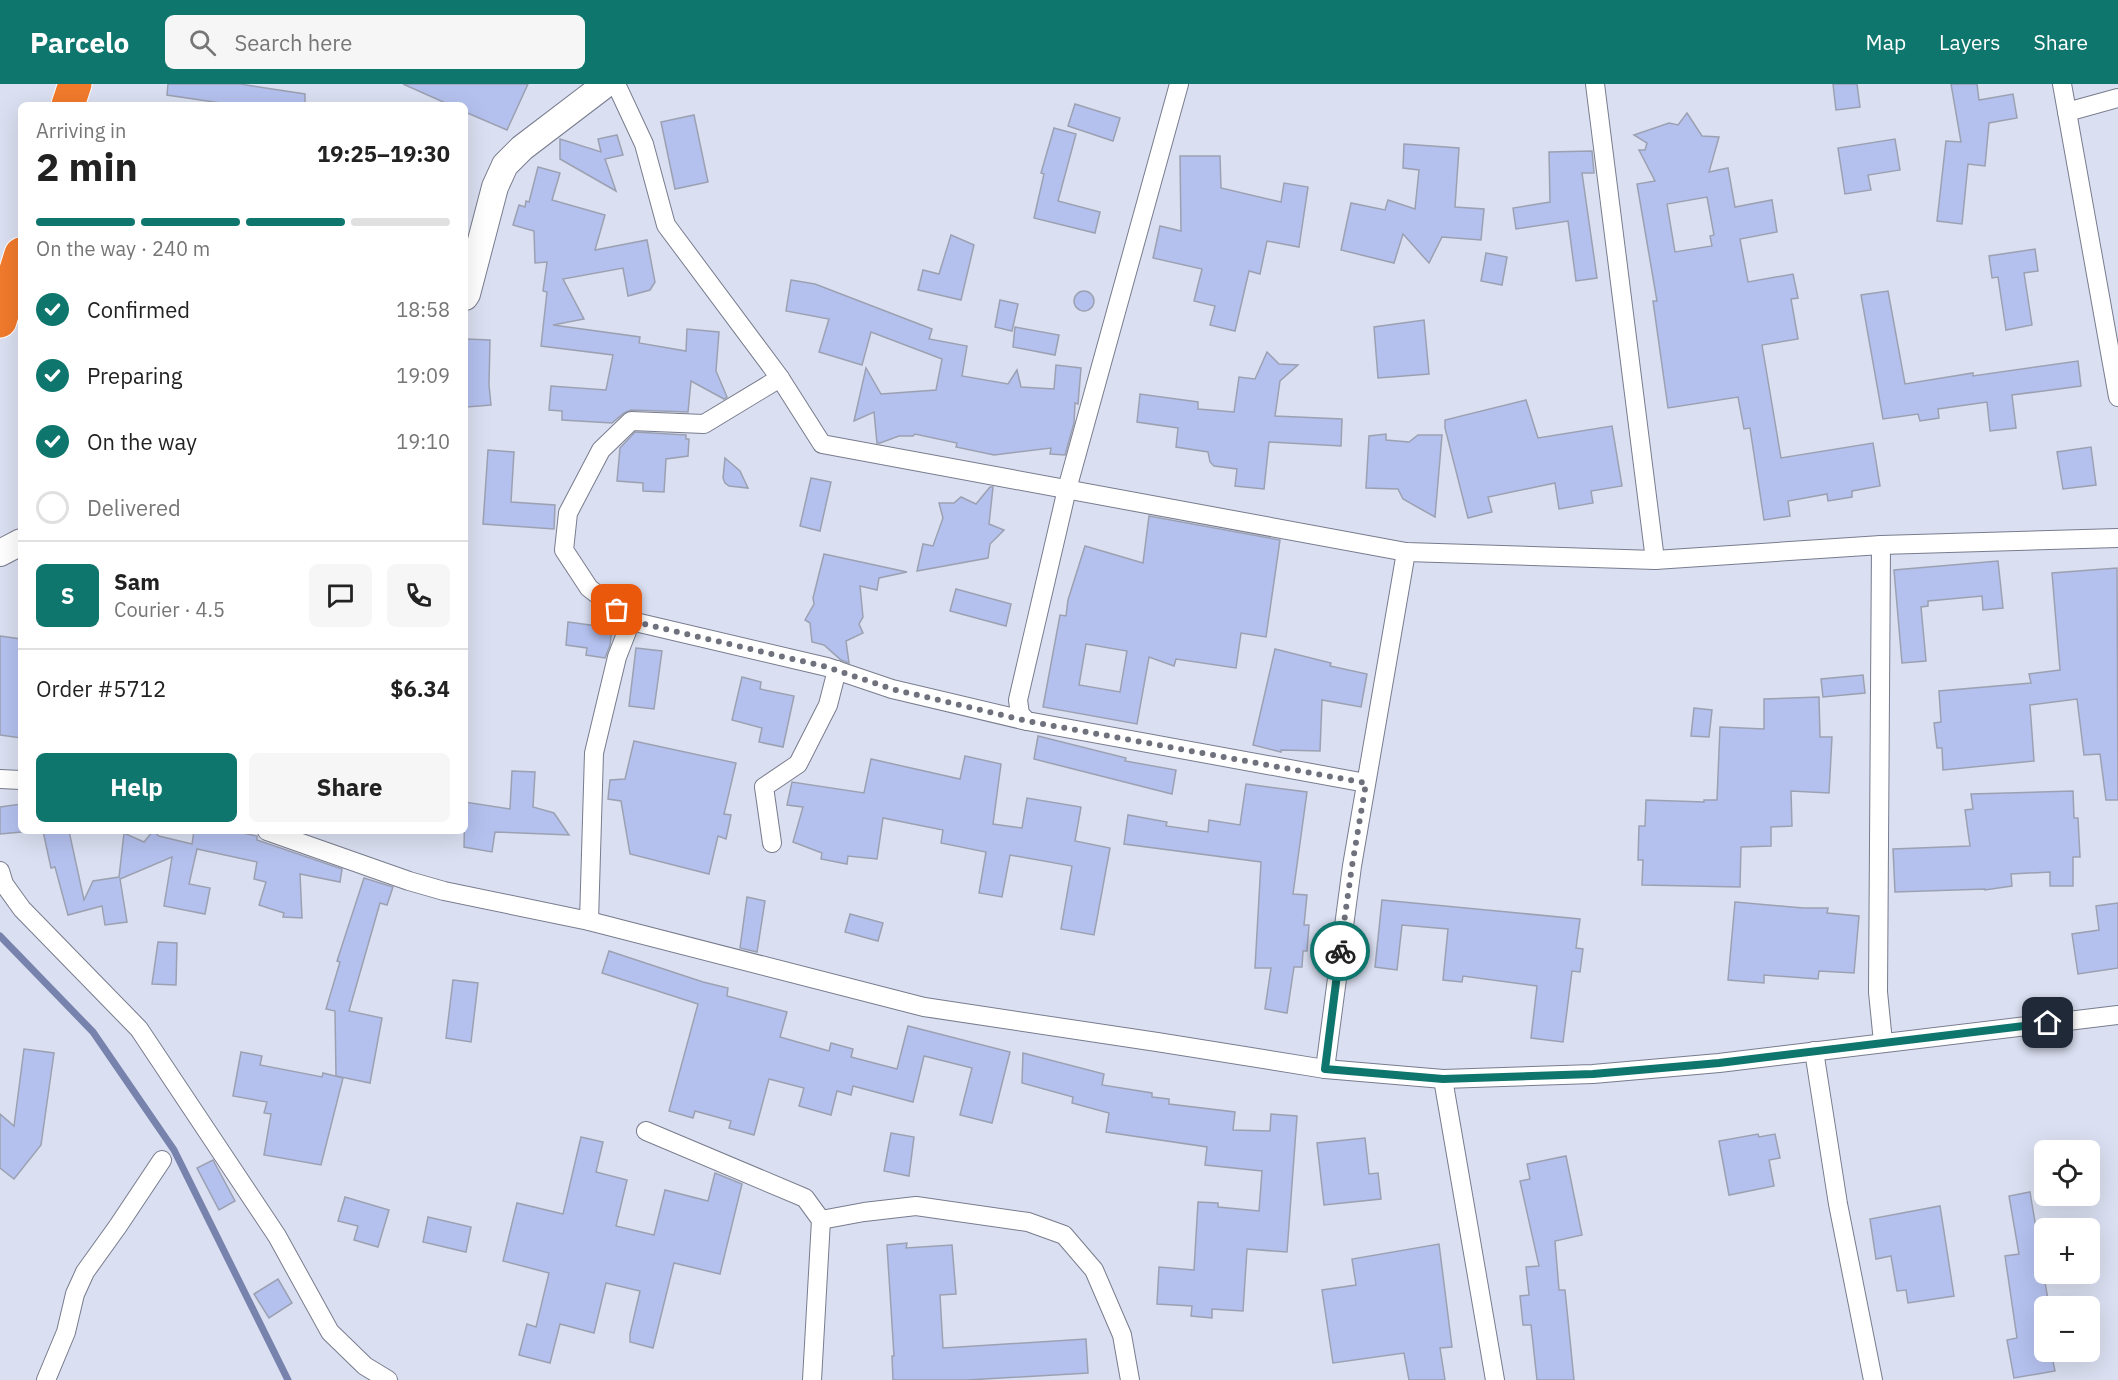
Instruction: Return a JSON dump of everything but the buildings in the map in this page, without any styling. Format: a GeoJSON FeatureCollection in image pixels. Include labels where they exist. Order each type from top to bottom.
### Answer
{"type":"FeatureCollection","features":[{"type":"Feature","properties":{"kind":"highway"},"geometry":{"type":"LineString","coordinates":[[69,102],[75,84]]}},
{"type":"Feature","properties":{"kind":"highway"},"geometry":{"type":"LineString","coordinates":[[2,305],[18,262]]}},
{"type":"Feature","properties":{"kind":"street"},"geometry":{"type":"LineString","coordinates":[[468,290],[495,187],[505,165],[522,148],[606,84]]}},
{"type":"Feature","properties":{"kind":"street"},"geometry":{"type":"LineString","coordinates":[[616,84],[644,144],[666,225],[780,378],[822,444],[1406,552],[1655,560],[1881,545],[2118,538]]}},
{"type":"Feature","properties":{"kind":"street"},"geometry":{"type":"LineString","coordinates":[[1027,721],[1020,714],[1018,700],[1067,489],[1179,84]]}},
{"type":"Feature","properties":{"kind":"street"},"geometry":{"type":"LineString","coordinates":[[1595,84],[1655,560]]}},
{"type":"Feature","properties":{"kind":"street"},"geometry":{"type":"LineString","coordinates":[[2062,84],[2118,397]]}},
{"type":"Feature","properties":{"kind":"street"},"geometry":{"type":"LineString","coordinates":[[2067,112],[2118,98]]}},
{"type":"Feature","properties":{"kind":"street"},"geometry":{"type":"LineString","coordinates":[[780,378],[704,424],[631,421],[601,450],[568,513],[564,550],[589,588],[631,621],[837,670],[892,689],[1027,721],[1366,783]]}},
{"type":"Feature","properties":{"kind":"street"},"geometry":{"type":"LineString","coordinates":[[0,553],[18,544]]}},
{"type":"Feature","properties":{"kind":"street"},"geometry":{"type":"LineString","coordinates":[[1881,545],[1878,992],[1883,1042]]}},
{"type":"Feature","properties":{"kind":"street"},"geometry":{"type":"LineString","coordinates":[[1325,1069],[1352,866],[1406,552]]}},
{"type":"Feature","properties":{"kind":"street"},"geometry":{"type":"LineString","coordinates":[[589,921],[594,753],[617,657],[631,621]]}},
{"type":"Feature","properties":{"kind":"street"},"geometry":{"type":"LineString","coordinates":[[772,843],[764,787],[798,764],[828,705],[837,670]]}},
{"type":"Feature","properties":{"kind":"street"},"geometry":{"type":"LineString","coordinates":[[0,779],[18,780]]}},
{"type":"Feature","properties":{"kind":"street"},"geometry":{"type":"LineString","coordinates":[[275,834],[409,882],[435,889],[589,921],[924,1007],[1325,1069],[1443,1079],[1593,1074],[1719,1063],[2118,1015]]}},
{"type":"Feature","properties":{"kind":"street"},"geometry":{"type":"LineString","coordinates":[[0,871],[4,884],[22,909],[139,1029],[277,1236],[330,1332],[365,1366],[388,1380]]}},
{"type":"Feature","properties":{"kind":"street"},"geometry":{"type":"LineString","coordinates":[[1814,1051],[1838,1204],[1873,1380]]}},
{"type":"Feature","properties":{"kind":"street"},"geometry":{"type":"LineString","coordinates":[[1443,1079],[1495,1380]]}},
{"type":"Feature","properties":{"kind":"street"},"geometry":{"type":"LineString","coordinates":[[646,1131],[805,1198],[820,1220],[812,1380]]}},
{"type":"Feature","properties":{"kind":"street"},"geometry":{"type":"LineString","coordinates":[[46,1380],[66,1332],[75,1294],[85,1272],[162,1160]]}},
{"type":"Feature","properties":{"kind":"street"},"geometry":{"type":"LineString","coordinates":[[820,1220],[916,1206],[1028,1222],[1064,1235],[1094,1270],[1122,1335],[1130,1380]]}},
{"type":"Feature","properties":{"kind":"waterway"},"geometry":{"type":"LineString","coordinates":[[0,936],[93,1032],[174,1150],[288,1380]]}},
{"type":"Feature","properties":{"kind":"way so far"},"geometry":{"type":"LineString","coordinates":[[617,610],[631,621],[827,667],[892,689],[1027,721],[1366,783],[1340,951]]}},
{"type":"Feature","properties":{"kind":"route"},"geometry":{"type":"LineString","coordinates":[[1340,951],[1325,1069],[1443,1079],[1593,1074],[1719,1063],[2048,1023]]}}]}
